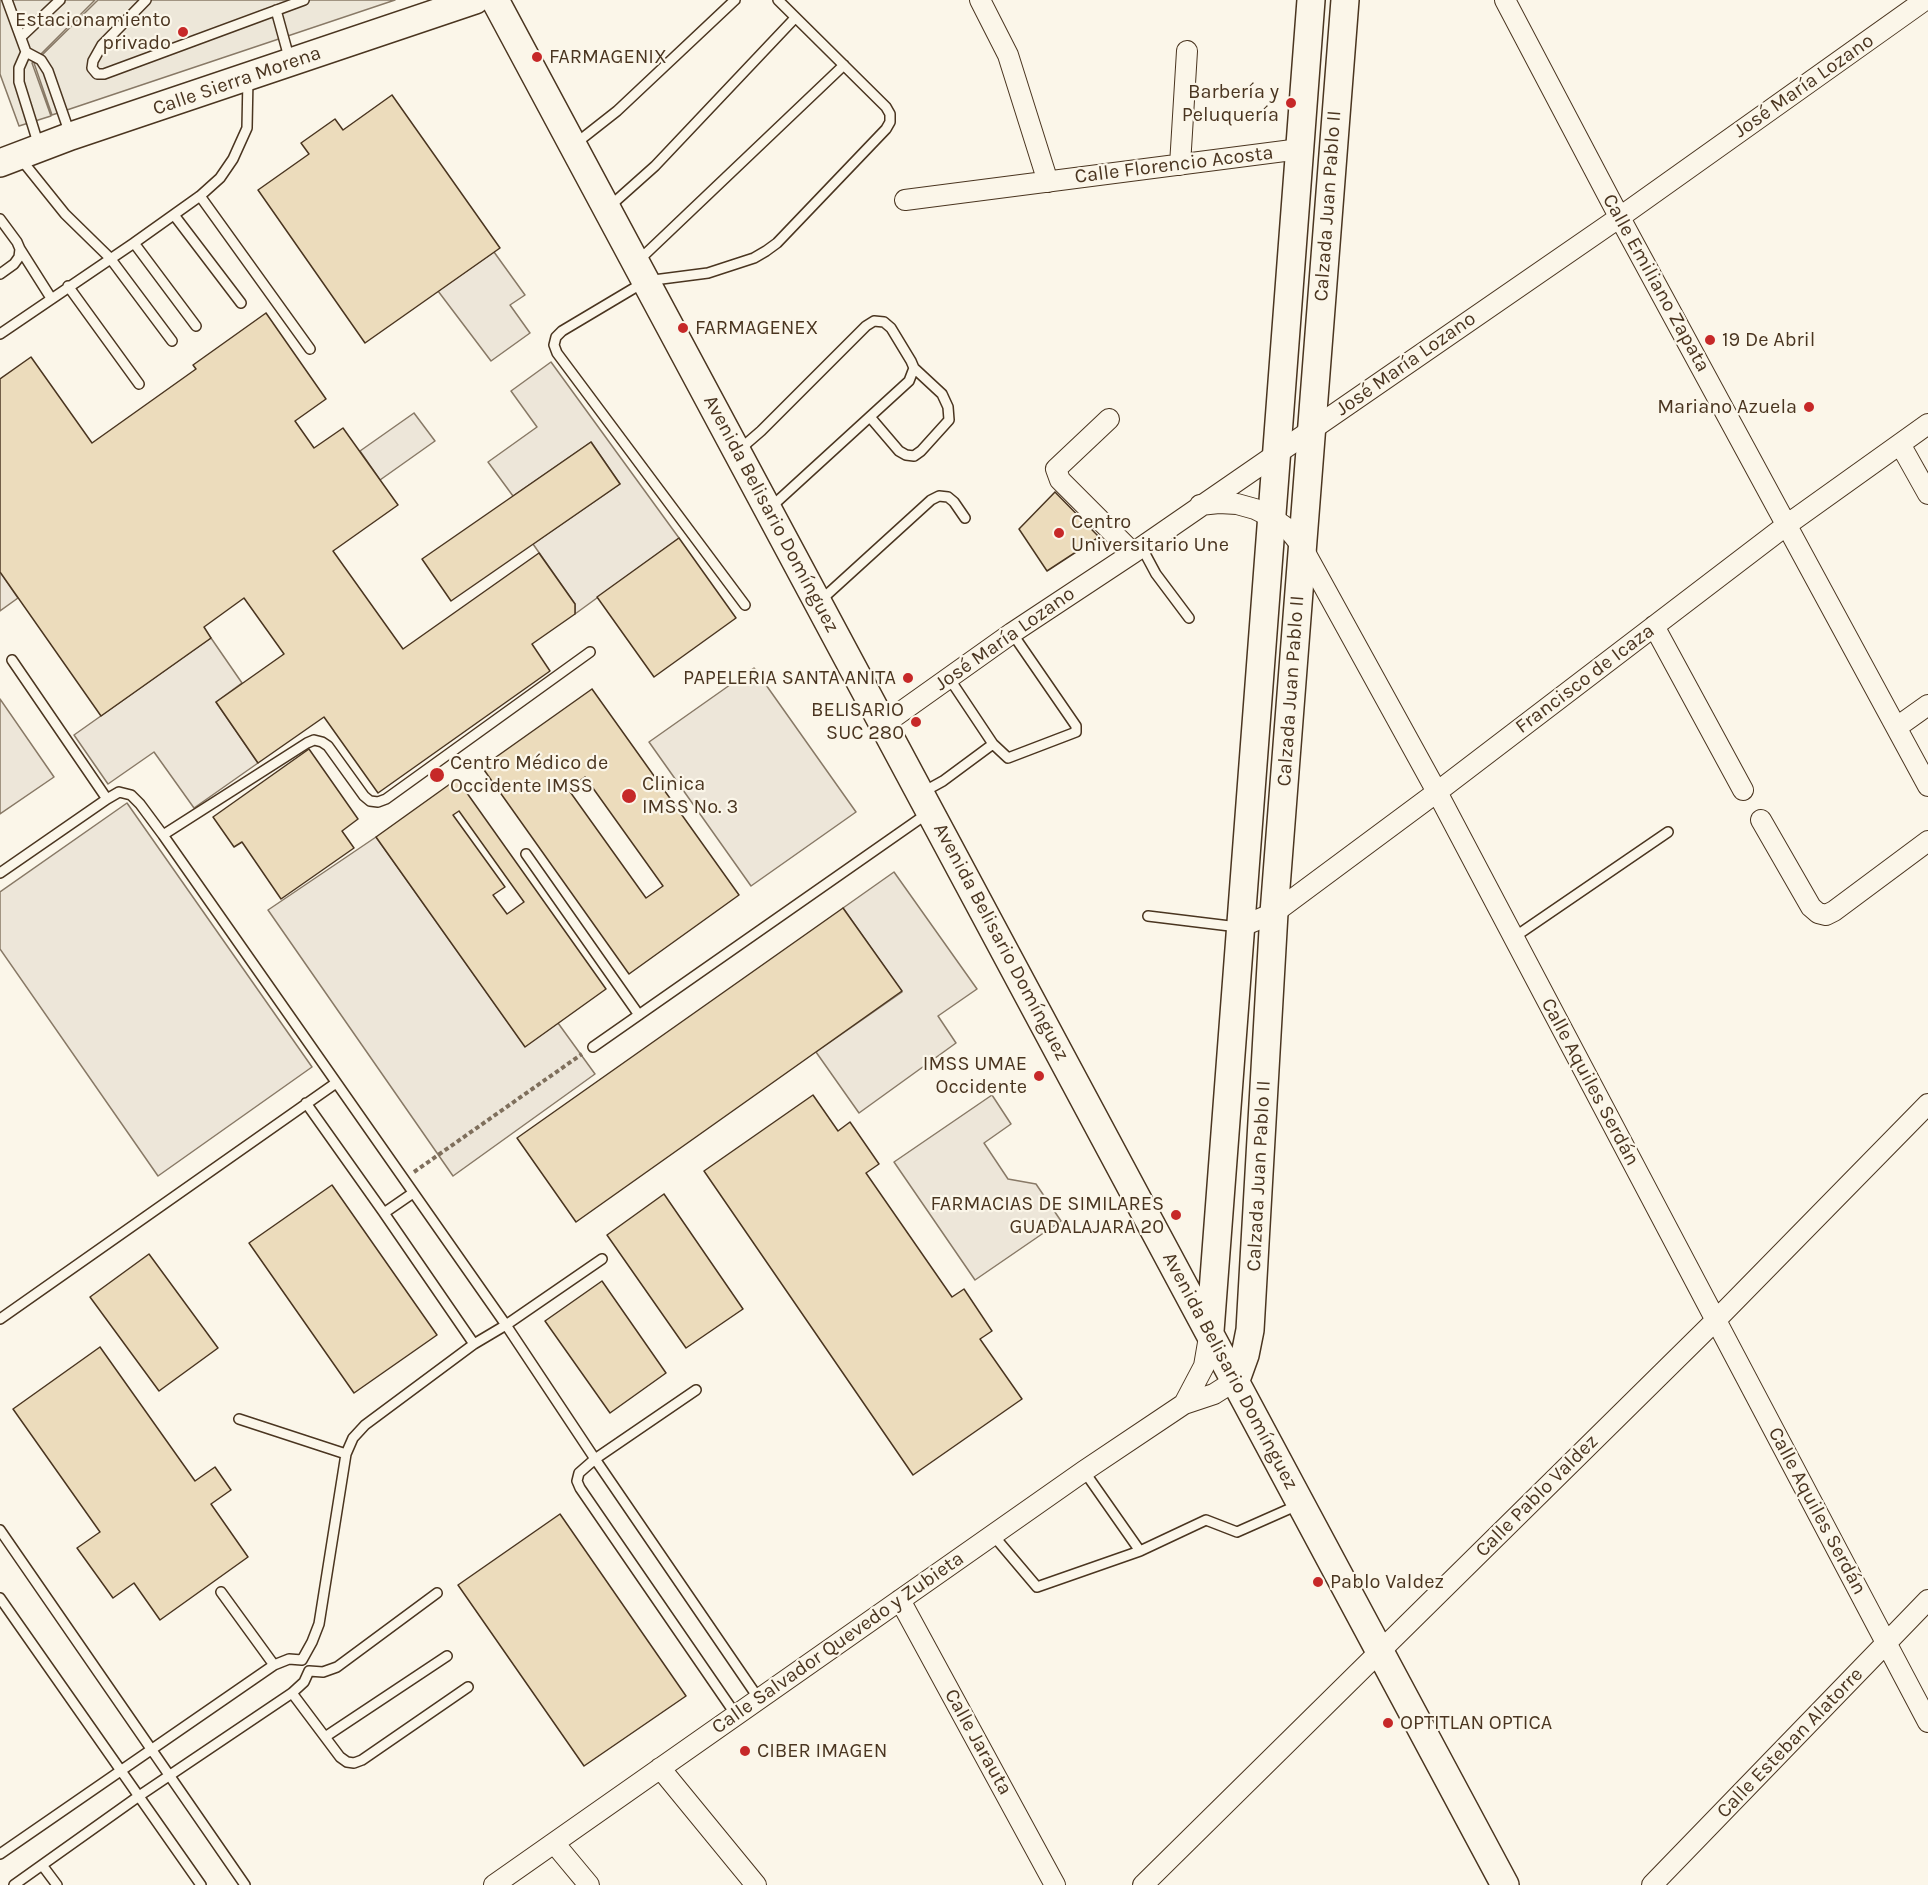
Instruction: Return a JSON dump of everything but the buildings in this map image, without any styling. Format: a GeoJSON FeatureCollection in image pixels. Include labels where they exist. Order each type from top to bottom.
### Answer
{"type":"FeatureCollection","features":[{"type":"Feature","properties":{"kind":"main road","name":"Calle Sierra Morena"},"geometry":{"type":"LineString","coordinates":[[20,156],[71,136],[475,0]]}},
{"type":"Feature","properties":{"kind":"main road","name":"Avenida Belisario Domínguez"},"geometry":{"type":"LineString","coordinates":[[495,0],[1210,1331],[1504,1885]]}},
{"type":"Feature","properties":{"kind":"main road","name":"Calzada Juan Pablo II"},"geometry":{"type":"LineString","coordinates":[[1210,1331],[1311,0]]}},
{"type":"Feature","properties":{"kind":"main road","name":"Calzada Juan Pablo II"},"geometry":{"type":"LineString","coordinates":[[1236,1380],[1245,1355],[1250,1330],[1274,913],[1345,0]]}},
{"type":"Feature","properties":{"kind":"street"},"geometry":{"type":"LineString","coordinates":[[980,0],[1008,55],[1048,182]]}},
{"type":"Feature","properties":{"kind":"street","name":"Calle Emiliano Zapata"},"geometry":{"type":"LineString","coordinates":[[1505,0],[1928,786]]}},
{"type":"Feature","properties":{"kind":"street","name":"José María Lozano"},"geometry":{"type":"LineString","coordinates":[[884,724],[1012,633],[1137,550],[1620,217],[1925,0]]}},
{"type":"Feature","properties":{"kind":"street"},"geometry":{"type":"LineString","coordinates":[[1180,165],[1187,51]]}},
{"type":"Feature","properties":{"kind":"street","name":"Calle Florencio Acosta"},"geometry":{"type":"LineString","coordinates":[[905,200],[1300,149]]}},
{"type":"Feature","properties":{"kind":"street"},"geometry":{"type":"LineString","coordinates":[[1109,419],[1056,469],[1060,480],[1137,550]]}},
{"type":"Feature","properties":{"kind":"street","name":"Francisco de Icaza"},"geometry":{"type":"LineString","coordinates":[[1240,927],[1274,913],[1437,792],[1788,524],[1928,424]]}},
{"type":"Feature","properties":{"kind":"street"},"geometry":{"type":"LineString","coordinates":[[1900,444],[1928,494]]}},
{"type":"Feature","properties":{"kind":"street","name":"Calle Aquiles Serdán"},"geometry":{"type":"LineString","coordinates":[[1200,505],[1237,504],[1255,509],[1288,529],[1301,545],[1437,792],[1928,1722]]}},
{"type":"Feature","properties":{"kind":"street"},"geometry":{"type":"LineString","coordinates":[[1654,626],[1743,790]]}},
{"type":"Feature","properties":{"kind":"street"},"geometry":{"type":"LineString","coordinates":[[1897,727],[1928,705]]}},
{"type":"Feature","properties":{"kind":"street"},"geometry":{"type":"LineString","coordinates":[[1761,820],[1811,907],[1818,913],[1826,915],[1928,841]]}},
{"type":"Feature","properties":{"kind":"street","name":"Calle Pablo Valdez"},"geometry":{"type":"LineString","coordinates":[[1143,1885],[1716,1320],[1928,1104]]}},
{"type":"Feature","properties":{"kind":"street","name":"Calle Salvador Quevedo y Zubieta"},"geometry":{"type":"LineString","coordinates":[[1184,1404],[1204,1366],[1210,1331]]}},
{"type":"Feature","properties":{"kind":"street","name":"Calle Salvador Quevedo y Zubieta"},"geometry":{"type":"LineString","coordinates":[[494,1885],[1083,1472],[1184,1404],[1214,1394],[1236,1380]]}},
{"type":"Feature","properties":{"kind":"street","name":"Calle Jarauta"},"geometry":{"type":"LineString","coordinates":[[900,1600],[1055,1885]]}},
{"type":"Feature","properties":{"kind":"street","name":"Calle Esteban Alatorre"},"geometry":{"type":"LineString","coordinates":[[1652,1885],[1928,1600]]}},
{"type":"Feature","properties":{"kind":"street"},"geometry":{"type":"LineString","coordinates":[[660,1768],[756,1885]]}},
{"type":"Feature","properties":{"kind":"street"},"geometry":{"type":"LineString","coordinates":[[554,1843],[589,1885]]}},
{"type":"Feature","properties":{"kind":"lane"},"geometry":{"type":"LineString","coordinates":[[7,0],[26,52],[19,68],[20,156],[65,214],[110,258],[172,341]]}},
{"type":"Feature","properties":{"kind":"lane"},"geometry":{"type":"LineString","coordinates":[[21,37],[60,0]]}},
{"type":"Feature","properties":{"kind":"lane"},"geometry":{"type":"LineString","coordinates":[[146,0],[102,45],[93,61],[92,68],[97,74],[104,74],[304,0]]}},
{"type":"Feature","properties":{"kind":"lane"},"geometry":{"type":"LineString","coordinates":[[573,146],[617,111],[735,0]]}},
{"type":"Feature","properties":{"kind":"lane"},"geometry":{"type":"LineString","coordinates":[[641,272],[708,273],[754,258],[766,251],[777,243],[886,129],[890,122],[890,114],[886,107],[778,0]]}},
{"type":"Feature","properties":{"kind":"lane"},"geometry":{"type":"LineString","coordinates":[[276,10],[290,63]]}},
{"type":"Feature","properties":{"kind":"lane"},"geometry":{"type":"LineString","coordinates":[[607,209],[655,166],[795,18]]}},
{"type":"Feature","properties":{"kind":"lane"},"geometry":{"type":"LineString","coordinates":[[26,52],[41,60],[48,71],[71,136]]}},
{"type":"Feature","properties":{"kind":"lane"},"geometry":{"type":"LineString","coordinates":[[745,605],[557,353],[554,345],[561,331],[641,272],[844,65]]}},
{"type":"Feature","properties":{"kind":"lane"},"geometry":{"type":"LineString","coordinates":[[0,334],[174,215],[220,178],[233,159],[247,128],[248,78]]}},
{"type":"Feature","properties":{"kind":"lane"},"geometry":{"type":"LineString","coordinates":[[200,196],[310,349]]}},
{"type":"Feature","properties":{"kind":"lane"},"geometry":{"type":"LineString","coordinates":[[174,215],[241,303]]}},
{"type":"Feature","properties":{"kind":"lane"},"geometry":{"type":"LineString","coordinates":[[0,219],[17,242],[51,298]]}},
{"type":"Feature","properties":{"kind":"lane"},"geometry":{"type":"LineString","coordinates":[[134,243],[196,326]]}},
{"type":"Feature","properties":{"kind":"lane"},"geometry":{"type":"LineString","coordinates":[[0,274],[14,264],[19,257],[20,249]]}},
{"type":"Feature","properties":{"kind":"lane"},"geometry":{"type":"LineString","coordinates":[[68,286],[139,384]]}},
{"type":"Feature","properties":{"kind":"lane"},"geometry":{"type":"LineString","coordinates":[[738,452],[866,326],[874,321],[884,322],[891,328],[914,368],[942,394],[948,407],[949,420],[921,452],[914,456],[898,451],[870,417]]}},
{"type":"Feature","properties":{"kind":"lane"},"geometry":{"type":"LineString","coordinates":[[769,510],[909,381],[914,368]]}},
{"type":"Feature","properties":{"kind":"lane"},"geometry":{"type":"LineString","coordinates":[[819,603],[931,500],[939,496],[948,497],[965,518]]}},
{"type":"Feature","properties":{"kind":"lane"},"geometry":{"type":"LineString","coordinates":[[1137,550],[1189,618]]}},
{"type":"Feature","properties":{"kind":"lane"},"geometry":{"type":"LineString","coordinates":[[948,678],[993,744],[1008,758],[1076,732],[1076,726],[1012,633]]}},
{"type":"Feature","properties":{"kind":"lane"},"geometry":{"type":"LineString","coordinates":[[163,835],[314,740],[328,746],[370,801],[378,802],[386,799],[590,652]]}},
{"type":"Feature","properties":{"kind":"lane"},"geometry":{"type":"LineString","coordinates":[[12,660],[107,799]]}},
{"type":"Feature","properties":{"kind":"lane"},"geometry":{"type":"LineString","coordinates":[[593,1047],[926,802],[943,781],[993,744]]}},
{"type":"Feature","properties":{"kind":"lane"},"geometry":{"type":"LineString","coordinates":[[0,873],[119,792],[131,795],[140,804],[506,1325],[759,1698]]}},
{"type":"Feature","properties":{"kind":"lane"},"geometry":{"type":"LineString","coordinates":[[1514,938],[1668,832]]}},
{"type":"Feature","properties":{"kind":"lane"},"geometry":{"type":"LineString","coordinates":[[526,854],[639,1015]]}},
{"type":"Feature","properties":{"kind":"lane"},"geometry":{"type":"LineString","coordinates":[[1148,916],[1240,927]]}},
{"type":"Feature","properties":{"kind":"lane"},"geometry":{"type":"LineString","coordinates":[[0,1318],[336,1083]]}},
{"type":"Feature","properties":{"kind":"lane"},"geometry":{"type":"LineString","coordinates":[[306,1103],[474,1344]]}},
{"type":"Feature","properties":{"kind":"lane"},"geometry":{"type":"LineString","coordinates":[[384,1213],[413,1193]]}},
{"type":"Feature","properties":{"kind":"lane"},"geometry":{"type":"LineString","coordinates":[[302,1660],[319,1624],[346,1454],[353,1438],[365,1425],[474,1344],[506,1325],[602,1259]]}},
{"type":"Feature","properties":{"kind":"lane"},"geometry":{"type":"LineString","coordinates":[[696,1390],[595,1459],[579,1473],[577,1481],[736,1715]]}},
{"type":"Feature","properties":{"kind":"lane"},"geometry":{"type":"LineString","coordinates":[[239,1419],[346,1454]]}},
{"type":"Feature","properties":{"kind":"lane"},"geometry":{"type":"LineString","coordinates":[[1083,1472],[1140,1551]]}},
{"type":"Feature","properties":{"kind":"lane"},"geometry":{"type":"LineString","coordinates":[[993,1535],[1037,1587],[1140,1551],[1206,1520],[1237,1532],[1300,1504]]}},
{"type":"Feature","properties":{"kind":"lane"},"geometry":{"type":"LineString","coordinates":[[0,1530],[245,1885]]}},
{"type":"Feature","properties":{"kind":"lane"},"geometry":{"type":"LineString","coordinates":[[221,1592],[273,1665]]}},
{"type":"Feature","properties":{"kind":"lane"},"geometry":{"type":"LineString","coordinates":[[309,1671],[323,1672],[338,1667],[437,1593]]}},
{"type":"Feature","properties":{"kind":"lane"},"geometry":{"type":"LineString","coordinates":[[0,1598],[201,1885]]}},
{"type":"Feature","properties":{"kind":"lane"},"geometry":{"type":"LineString","coordinates":[[325,1737],[447,1656]]}},
{"type":"Feature","properties":{"kind":"lane"},"geometry":{"type":"LineString","coordinates":[[0,1854],[273,1665],[288,1659],[302,1660]]}},
{"type":"Feature","properties":{"kind":"lane"},"geometry":{"type":"LineString","coordinates":[[302,1660],[309,1671]]}},
{"type":"Feature","properties":{"kind":"lane"},"geometry":{"type":"LineString","coordinates":[[14,1885],[139,1796],[292,1693],[304,1682],[309,1671]]}},
{"type":"Feature","properties":{"kind":"lane"},"geometry":{"type":"LineString","coordinates":[[292,1693],[340,1757],[354,1762],[362,1760],[468,1687]]}},
{"type":"Feature","properties":{"kind":"lane"},"geometry":{"type":"LineString","coordinates":[[42,1865],[57,1885]]}},
{"type":"Feature","properties":{"kind":"path"},"geometry":{"type":"LineString","coordinates":[[403,1179],[593,1047]]}},
{"type":"Feature","properties":{"kind":"shaded area"},"geometry":{"type":"Polygon","coordinates":[[[0,0],[95,0],[32,63],[51,116],[19,126],[0,74],[0,0]]]}},
{"type":"Feature","properties":{"kind":"shaded area","name":"Estacionamiento privado"},"geometry":{"type":"Polygon","coordinates":[[[98,0],[395,0],[52,115],[34,63],[98,0]]]}},
{"type":"Feature","properties":{"kind":"shaded area"},"geometry":{"type":"Polygon","coordinates":[[[494,252],[525,295],[510,305],[530,333],[491,361],[438,291],[494,252]]]}},
{"type":"Feature","properties":{"kind":"shaded area"},"geometry":{"type":"Polygon","coordinates":[[[551,362],[679,538],[575,614],[575,604],[533,544],[620,484],[591,442],[513,496],[488,462],[537,427],[511,391],[551,362]]]}},
{"type":"Feature","properties":{"kind":"shaded area"},"geometry":{"type":"Polygon","coordinates":[[[414,413],[435,441],[380,480],[360,451],[414,413]]]}},
{"type":"Feature","properties":{"kind":"shaded area"},"geometry":{"type":"Polygon","coordinates":[[[0,572],[18,598],[0,611],[0,572]]]}},
{"type":"Feature","properties":{"kind":"shaded area"},"geometry":{"type":"Polygon","coordinates":[[[211,638],[242,683],[216,702],[258,763],[194,808],[154,752],[108,784],[74,735],[211,638]]]}},
{"type":"Feature","properties":{"kind":"shaded area"},"geometry":{"type":"Polygon","coordinates":[[[754,668],[856,812],[751,886],[649,742],[754,668]]]}},
{"type":"Feature","properties":{"kind":"shaded area"},"geometry":{"type":"Polygon","coordinates":[[[0,699],[54,777],[0,814],[0,699]]]}},
{"type":"Feature","properties":{"kind":"shaded area"},"geometry":{"type":"Polygon","coordinates":[[[127,803],[312,1067],[158,1176],[0,949],[0,892],[127,803]]]}},
{"type":"Feature","properties":{"kind":"shaded area"},"geometry":{"type":"Polygon","coordinates":[[[376,837],[525,1046],[558,1023],[595,1074],[453,1176],[268,910],[376,837]]]}},
{"type":"Feature","properties":{"kind":"shaded area"},"geometry":{"type":"Polygon","coordinates":[[[894,872],[977,989],[938,1016],[956,1043],[859,1113],[816,1052],[902,992],[843,908],[894,872]]]}},
{"type":"Feature","properties":{"kind":"shaded area"},"geometry":{"type":"Polygon","coordinates":[[[992,1095],[1011,1124],[984,1143],[1008,1179],[1036,1184],[1061,1221],[975,1280],[894,1162],[992,1095]]]}},
{"type":"Feature","properties":{"kind":"place","name":"Estacionamiento privado"},"geometry":{"type":"Point","coordinates":[183,32]}},
{"type":"Feature","properties":{"kind":"place","name":"FARMAGENIX"},"geometry":{"type":"Point","coordinates":[537,57]}},
{"type":"Feature","properties":{"kind":"place","name":"Barbería y Peluquería"},"geometry":{"type":"Point","coordinates":[1291,103]}},
{"type":"Feature","properties":{"kind":"place","name":"FARMAGENEX"},"geometry":{"type":"Point","coordinates":[683,328]}},
{"type":"Feature","properties":{"kind":"place","name":"19 De Abril"},"geometry":{"type":"Point","coordinates":[1710,340]}},
{"type":"Feature","properties":{"kind":"place","name":"Mariano Azuela"},"geometry":{"type":"Point","coordinates":[1809,407]}},
{"type":"Feature","properties":{"kind":"place","name":"Centro Universitario Une"},"geometry":{"type":"Point","coordinates":[1059,533]}},
{"type":"Feature","properties":{"kind":"place","name":"PAPELERIA SANTA ANITA"},"geometry":{"type":"Point","coordinates":[908,678]}},
{"type":"Feature","properties":{"kind":"place","name":"BELISARIO SUC 280"},"geometry":{"type":"Point","coordinates":[916,722]}},
{"type":"Feature","properties":{"kind":"place","name":"Centro Médico de Occidente IMSS"},"geometry":{"type":"Point","coordinates":[437,775]}},
{"type":"Feature","properties":{"kind":"place","name":"Clinica IMSS No. 3"},"geometry":{"type":"Point","coordinates":[629,796]}},
{"type":"Feature","properties":{"kind":"place","name":"IMSS UMAE Occidente"},"geometry":{"type":"Point","coordinates":[1039,1076]}},
{"type":"Feature","properties":{"kind":"place","name":"FARMACIAS DE SIMILARES GUADALAJARA 20"},"geometry":{"type":"Point","coordinates":[1176,1215]}},
{"type":"Feature","properties":{"kind":"place","name":"Pablo Valdez"},"geometry":{"type":"Point","coordinates":[1318,1582]}},
{"type":"Feature","properties":{"kind":"place","name":"OPTITLAN OPTICA"},"geometry":{"type":"Point","coordinates":[1388,1723]}},
{"type":"Feature","properties":{"kind":"place","name":"CIBER IMAGEN"},"geometry":{"type":"Point","coordinates":[745,1751]}}]}
